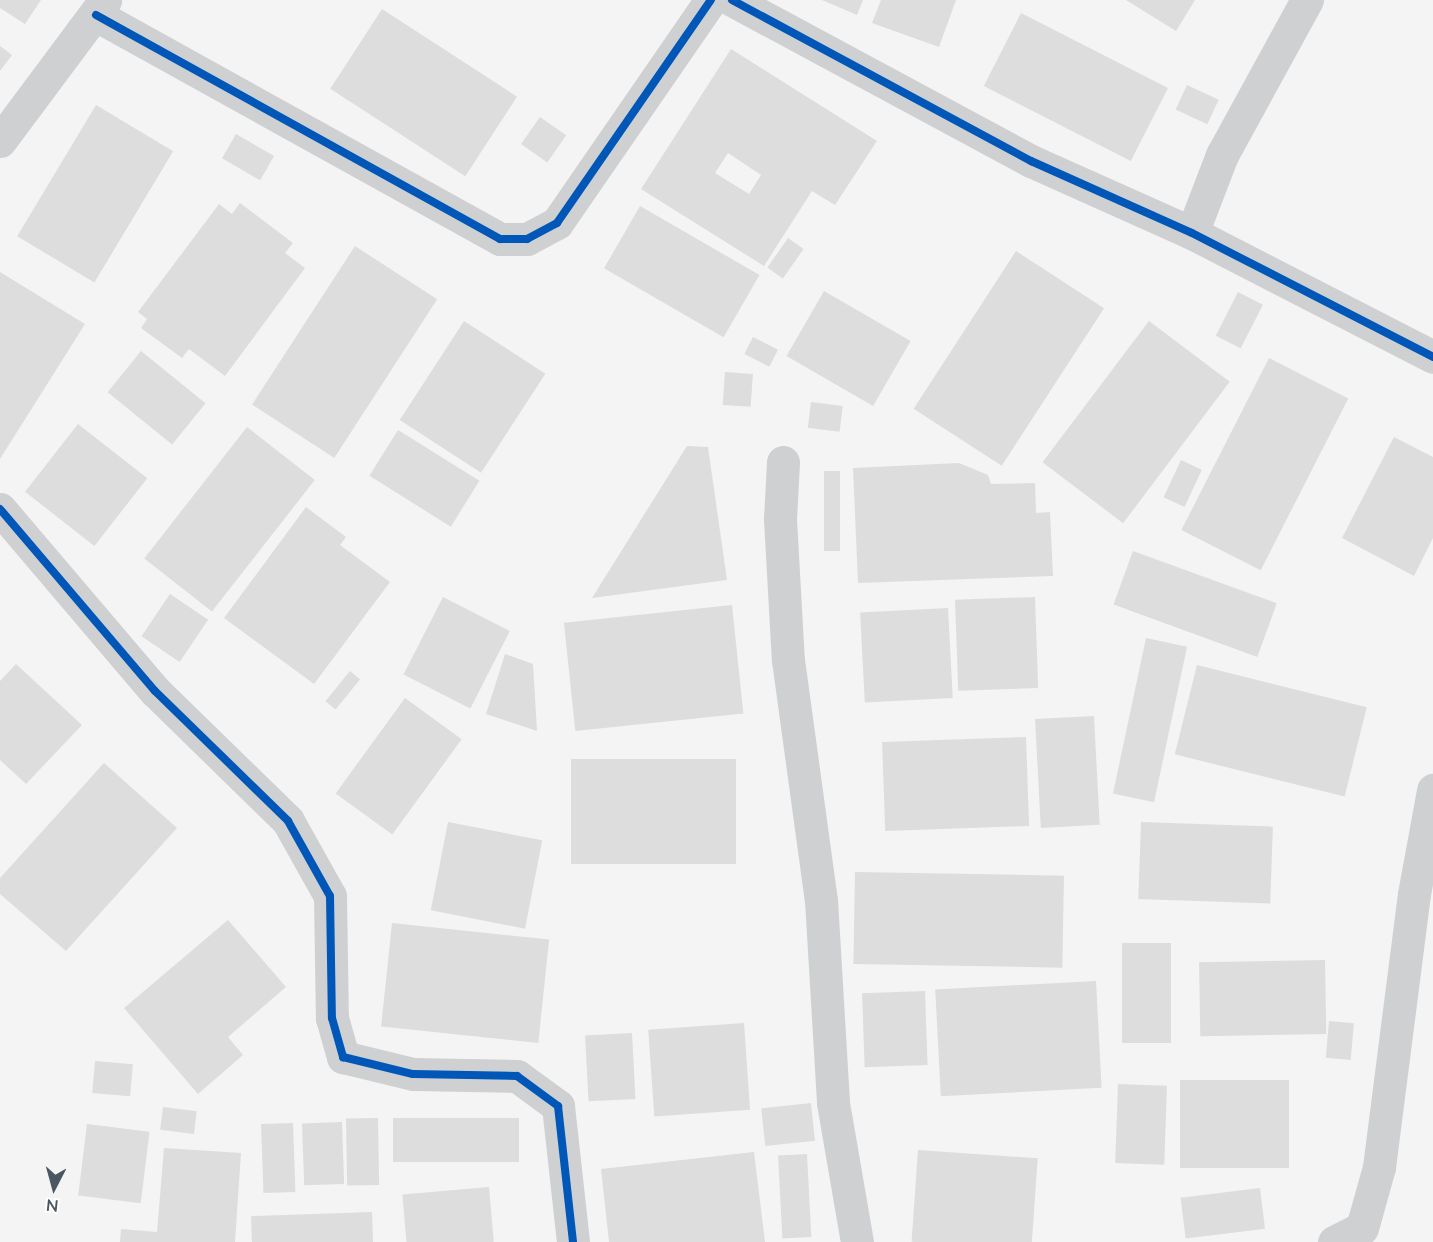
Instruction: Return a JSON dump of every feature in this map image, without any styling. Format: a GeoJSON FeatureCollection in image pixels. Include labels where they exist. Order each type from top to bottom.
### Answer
{"type":"FeatureCollection","features":[{"type":"Feature","properties":{"kind":"street"},"geometry":{"type":"LineString","coordinates":[[0,141],[101,7],[500,239],[527,239],[557,223],[711,0]]}},
{"type":"Feature","properties":{"kind":"street"},"geometry":{"type":"LineString","coordinates":[[732,0],[1031,161],[1192,233],[1433,357]]}},
{"type":"Feature","properties":{"kind":"street"},"geometry":{"type":"LineString","coordinates":[[1192,233],[1222,155],[1307,0]]}},
{"type":"Feature","properties":{"kind":"street"},"geometry":{"type":"LineString","coordinates":[[783,462],[780,519],[788,660],[821,900],[833,1103],[857,1242]]}},
{"type":"Feature","properties":{"kind":"street"},"geometry":{"type":"LineString","coordinates":[[0,509],[155,691],[288,821],[330,896],[332,1018],[343,1057],[413,1074],[517,1076],[558,1106],[573,1242]]}},
{"type":"Feature","properties":{"kind":"street"},"geometry":{"type":"LineString","coordinates":[[1334,1242],[1362,1227],[1379,1167],[1414,894],[1433,790]]}},
{"type":"Feature","properties":{"kind":"building"},"geometry":{"type":"Polygon","coordinates":[[[0,0],[41,0],[25,24],[0,8],[0,0]]]}},
{"type":"Feature","properties":{"kind":"building"},"geometry":{"type":"Polygon","coordinates":[[[822,0],[863,0],[857,15],[822,0]]]}},
{"type":"Feature","properties":{"kind":"building"},"geometry":{"type":"Polygon","coordinates":[[[881,0],[956,0],[939,47],[872,23],[881,0]]]}},
{"type":"Feature","properties":{"kind":"building"},"geometry":{"type":"Polygon","coordinates":[[[1126,0],[1195,0],[1176,31],[1126,0]]]}},
{"type":"Feature","properties":{"kind":"building"},"geometry":{"type":"Polygon","coordinates":[[[382,9],[517,97],[465,176],[330,89],[382,9]]]}},
{"type":"Feature","properties":{"kind":"building"},"geometry":{"type":"Polygon","coordinates":[[[1021,13],[1168,88],[1131,161],[984,86],[1021,13]]]}},
{"type":"Feature","properties":{"kind":"building"},"geometry":{"type":"Polygon","coordinates":[[[0,46],[12,55],[0,71],[0,46]]]}},
{"type":"Feature","properties":{"kind":"building"},"geometry":{"type":"Polygon","coordinates":[[[731,49],[877,141],[835,205],[812,191],[764,266],[641,189],[731,49]],[[728,153],[715,173],[749,194],[761,175],[728,153]]]}},
{"type":"Feature","properties":{"kind":"building"},"geometry":{"type":"Polygon","coordinates":[[[1187,85],[1219,100],[1207,124],[1176,109],[1187,85]]]}},
{"type":"Feature","properties":{"kind":"building"},"geometry":{"type":"Polygon","coordinates":[[[96,105],[173,151],[94,283],[17,236],[96,105]]]}},
{"type":"Feature","properties":{"kind":"building"},"geometry":{"type":"Polygon","coordinates":[[[540,117],[566,135],[547,162],[521,144],[540,117]]]}},
{"type":"Feature","properties":{"kind":"building"},"geometry":{"type":"Polygon","coordinates":[[[236,134],[274,156],[260,180],[222,158],[236,134]]]}},
{"type":"Feature","properties":{"kind":"building"},"geometry":{"type":"Polygon","coordinates":[[[240,203],[293,243],[285,253],[305,268],[225,376],[189,349],[182,358],[141,328],[147,319],[138,312],[219,204],[232,214],[240,203]]]}},
{"type":"Feature","properties":{"kind":"building"},"geometry":{"type":"Polygon","coordinates":[[[640,206],[760,275],[724,337],[604,268],[640,206]]]}},
{"type":"Feature","properties":{"kind":"building"},"geometry":{"type":"Polygon","coordinates":[[[788,238],[804,249],[783,278],[767,267],[788,238]]]}},
{"type":"Feature","properties":{"kind":"building"},"geometry":{"type":"Polygon","coordinates":[[[355,246],[437,299],[334,458],[252,405],[355,246]]]}},
{"type":"Feature","properties":{"kind":"building"},"geometry":{"type":"Polygon","coordinates":[[[1016,251],[1104,308],[1002,466],[914,409],[1016,251]]]}},
{"type":"Feature","properties":{"kind":"building"},"geometry":{"type":"Polygon","coordinates":[[[0,272],[85,324],[0,459],[0,272]]]}},
{"type":"Feature","properties":{"kind":"building"},"geometry":{"type":"Polygon","coordinates":[[[824,291],[911,341],[873,406],[786,356],[824,291]]]}},
{"type":"Feature","properties":{"kind":"building"},"geometry":{"type":"Polygon","coordinates":[[[1238,292],[1263,305],[1241,348],[1216,336],[1238,292]]]}},
{"type":"Feature","properties":{"kind":"building"},"geometry":{"type":"Polygon","coordinates":[[[464,321],[545,374],[481,473],[400,420],[464,321]]]}},
{"type":"Feature","properties":{"kind":"building"},"geometry":{"type":"Polygon","coordinates":[[[1149,321],[1230,382],[1123,523],[1042,462],[1149,321]]]}},
{"type":"Feature","properties":{"kind":"building"},"geometry":{"type":"Polygon","coordinates":[[[753,337],[778,350],[769,367],[744,354],[753,337]]]}},
{"type":"Feature","properties":{"kind":"building"},"geometry":{"type":"Polygon","coordinates":[[[141,351],[206,403],[172,444],[108,392],[141,351]]]}},
{"type":"Feature","properties":{"kind":"building"},"geometry":{"type":"Polygon","coordinates":[[[1269,358],[1348,398],[1261,570],[1181,530],[1269,358]]]}},
{"type":"Feature","properties":{"kind":"building"},"geometry":{"type":"Polygon","coordinates":[[[725,372],[753,374],[751,407],[723,405],[725,372]]]}},
{"type":"Feature","properties":{"kind":"building"},"geometry":{"type":"Polygon","coordinates":[[[811,402],[843,406],[840,432],[808,428],[811,402]]]}},
{"type":"Feature","properties":{"kind":"building"},"geometry":{"type":"Polygon","coordinates":[[[78,424],[147,478],[94,546],[25,492],[78,424]]]}},
{"type":"Feature","properties":{"kind":"building"},"geometry":{"type":"Polygon","coordinates":[[[247,427],[315,480],[212,612],[144,559],[247,427]]]}},
{"type":"Feature","properties":{"kind":"building"},"geometry":{"type":"Polygon","coordinates":[[[398,430],[479,481],[451,527],[369,476],[398,430]]]}},
{"type":"Feature","properties":{"kind":"building"},"geometry":{"type":"Polygon","coordinates":[[[1394,437],[1433,457],[1433,538],[1414,576],[1342,538],[1394,437]]]}},
{"type":"Feature","properties":{"kind":"building"},"geometry":{"type":"Polygon","coordinates":[[[687,446],[708,447],[727,580],[592,598],[687,446]]]}},
{"type":"Feature","properties":{"kind":"building"},"geometry":{"type":"Polygon","coordinates":[[[1181,460],[1202,470],[1185,507],[1164,497],[1181,460]]]}},
{"type":"Feature","properties":{"kind":"building"},"geometry":{"type":"Polygon","coordinates":[[[959,463],[988,475],[991,484],[1035,483],[1036,513],[1050,512],[1053,576],[858,583],[853,468],[959,463]]]}},
{"type":"Feature","properties":{"kind":"building"},"geometry":{"type":"Polygon","coordinates":[[[824,471],[840,471],[840,551],[824,551],[824,471]]]}},
{"type":"Feature","properties":{"kind":"building"},"geometry":{"type":"Polygon","coordinates":[[[306,507],[346,537],[340,545],[390,582],[314,684],[224,618],[306,507]]]}},
{"type":"Feature","properties":{"kind":"building"},"geometry":{"type":"Polygon","coordinates":[[[1133,551],[1277,603],[1257,657],[1114,605],[1133,551]]]}},
{"type":"Feature","properties":{"kind":"building"},"geometry":{"type":"Polygon","coordinates":[[[170,594],[208,620],[180,662],[141,636],[170,594]]]}},
{"type":"Feature","properties":{"kind":"building"},"geometry":{"type":"Polygon","coordinates":[[[443,597],[510,631],[470,709],[404,675],[443,597]]]}},
{"type":"Feature","properties":{"kind":"building"},"geometry":{"type":"Polygon","coordinates":[[[1035,597],[1038,688],[958,691],[955,600],[1035,597]]]}},
{"type":"Feature","properties":{"kind":"building"},"geometry":{"type":"Polygon","coordinates":[[[732,605],[743,713],[575,731],[564,623],[732,605]]]}},
{"type":"Feature","properties":{"kind":"building"},"geometry":{"type":"Polygon","coordinates":[[[948,608],[953,698],[865,702],[860,613],[948,608]]]}},
{"type":"Feature","properties":{"kind":"building"},"geometry":{"type":"Polygon","coordinates":[[[1146,638],[1187,647],[1154,802],[1113,794],[1146,638]]]}},
{"type":"Feature","properties":{"kind":"building"},"geometry":{"type":"Polygon","coordinates":[[[505,654],[533,664],[537,731],[486,714],[505,654]]]}},
{"type":"Feature","properties":{"kind":"building"},"geometry":{"type":"Polygon","coordinates":[[[16,664],[82,725],[26,784],[0,760],[0,681],[16,664]]]}},
{"type":"Feature","properties":{"kind":"building"},"geometry":{"type":"Polygon","coordinates":[[[1197,665],[1367,707],[1345,797],[1175,754],[1197,665]]]}},
{"type":"Feature","properties":{"kind":"building"},"geometry":{"type":"Polygon","coordinates":[[[350,671],[360,679],[336,709],[325,701],[350,671]]]}},
{"type":"Feature","properties":{"kind":"building"},"geometry":{"type":"Polygon","coordinates":[[[405,698],[462,739],[392,835],[336,793],[405,698]]]}},
{"type":"Feature","properties":{"kind":"building"},"geometry":{"type":"Polygon","coordinates":[[[1094,716],[1100,825],[1041,828],[1035,719],[1094,716]]]}},
{"type":"Feature","properties":{"kind":"building"},"geometry":{"type":"Polygon","coordinates":[[[1026,737],[1029,826],[885,831],[882,742],[1026,737]]]}},
{"type":"Feature","properties":{"kind":"building"},"geometry":{"type":"Polygon","coordinates":[[[571,759],[736,759],[736,864],[571,864],[571,759]]]}},
{"type":"Feature","properties":{"kind":"building"},"geometry":{"type":"Polygon","coordinates":[[[104,763],[177,828],[66,951],[0,894],[0,878],[104,763]]]}},
{"type":"Feature","properties":{"kind":"building"},"geometry":{"type":"Polygon","coordinates":[[[448,822],[542,840],[525,929],[431,910],[448,822]]]}},
{"type":"Feature","properties":{"kind":"building"},"geometry":{"type":"Polygon","coordinates":[[[1141,822],[1273,827],[1270,904],[1138,899],[1141,822]]]}},
{"type":"Feature","properties":{"kind":"building"},"geometry":{"type":"Polygon","coordinates":[[[855,872],[1064,876],[1062,968],[853,964],[855,872]]]}},
{"type":"Feature","properties":{"kind":"building"},"geometry":{"type":"Polygon","coordinates":[[[228,920],[286,987],[228,1037],[243,1055],[198,1094],[124,1008],[228,920]]]}},
{"type":"Feature","properties":{"kind":"building"},"geometry":{"type":"Polygon","coordinates":[[[392,923],[549,940],[538,1043],[381,1026],[392,923]]]}},
{"type":"Feature","properties":{"kind":"building"},"geometry":{"type":"Polygon","coordinates":[[[1122,943],[1171,943],[1171,1043],[1122,1043],[1122,943]]]}},
{"type":"Feature","properties":{"kind":"building"},"geometry":{"type":"Polygon","coordinates":[[[1325,960],[1326,1034],[1200,1036],[1199,962],[1325,960]]]}},
{"type":"Feature","properties":{"kind":"building"},"geometry":{"type":"Polygon","coordinates":[[[1096,981],[1102,1088],[941,1096],[935,989],[1096,981]]]}},
{"type":"Feature","properties":{"kind":"building"},"geometry":{"type":"Polygon","coordinates":[[[925,991],[928,1065],[865,1067],[862,993],[925,991]]]}},
{"type":"Feature","properties":{"kind":"building"},"geometry":{"type":"Polygon","coordinates":[[[1329,1021],[1354,1023],[1351,1060],[1326,1058],[1329,1021]]]}},
{"type":"Feature","properties":{"kind":"building"},"geometry":{"type":"Polygon","coordinates":[[[744,1023],[750,1110],[654,1116],[648,1030],[744,1023]]]}},
{"type":"Feature","properties":{"kind":"building"},"geometry":{"type":"Polygon","coordinates":[[[632,1033],[635,1099],[589,1101],[585,1035],[632,1033]]]}},
{"type":"Feature","properties":{"kind":"building"},"geometry":{"type":"Polygon","coordinates":[[[95,1061],[133,1064],[130,1096],[92,1093],[95,1061]]]}},
{"type":"Feature","properties":{"kind":"building"},"geometry":{"type":"Polygon","coordinates":[[[1180,1080],[1289,1080],[1289,1168],[1180,1168],[1180,1080]]]}},
{"type":"Feature","properties":{"kind":"building"},"geometry":{"type":"Polygon","coordinates":[[[1118,1084],[1167,1086],[1164,1165],[1115,1163],[1118,1084]]]}},
{"type":"Feature","properties":{"kind":"building"},"geometry":{"type":"Polygon","coordinates":[[[811,1103],[815,1141],[765,1146],[761,1108],[811,1103]]]}},
{"type":"Feature","properties":{"kind":"building"},"geometry":{"type":"Polygon","coordinates":[[[163,1107],[197,1111],[194,1134],[160,1130],[163,1107]]]}},
{"type":"Feature","properties":{"kind":"building"},"geometry":{"type":"Polygon","coordinates":[[[378,1118],[379,1185],[347,1186],[346,1119],[378,1118]]]}},
{"type":"Feature","properties":{"kind":"building"},"geometry":{"type":"Polygon","coordinates":[[[393,1118],[519,1118],[519,1162],[393,1162],[393,1118]]]}},
{"type":"Feature","properties":{"kind":"building"},"geometry":{"type":"Polygon","coordinates":[[[342,1122],[344,1184],[304,1185],[302,1123],[342,1122]]]}},
{"type":"Feature","properties":{"kind":"building"},"geometry":{"type":"Polygon","coordinates":[[[293,1123],[295,1192],[263,1193],[261,1124],[293,1123]]]}},
{"type":"Feature","properties":{"kind":"building"},"geometry":{"type":"Polygon","coordinates":[[[87,1124],[150,1132],[141,1203],[78,1195],[87,1124]]]}},
{"type":"Feature","properties":{"kind":"building"},"geometry":{"type":"Polygon","coordinates":[[[164,1148],[241,1153],[235,1242],[120,1242],[121,1229],[157,1232],[164,1148]]]}},
{"type":"Feature","properties":{"kind":"building"},"geometry":{"type":"Polygon","coordinates":[[[918,1150],[1038,1158],[1032,1242],[912,1242],[918,1150]]]}},
{"type":"Feature","properties":{"kind":"building"},"geometry":{"type":"Polygon","coordinates":[[[754,1152],[765,1242],[609,1242],[601,1169],[754,1152]]]}},
{"type":"Feature","properties":{"kind":"building"},"geometry":{"type":"Polygon","coordinates":[[[807,1154],[811,1237],[782,1238],[778,1156],[807,1154]]]}},
{"type":"Feature","properties":{"kind":"building"},"geometry":{"type":"Polygon","coordinates":[[[489,1187],[494,1242],[406,1242],[402,1195],[489,1187]]]}},
{"type":"Feature","properties":{"kind":"building"},"geometry":{"type":"Polygon","coordinates":[[[1260,1188],[1265,1229],[1186,1238],[1181,1198],[1260,1188]]]}},
{"type":"Feature","properties":{"kind":"building"},"geometry":{"type":"Polygon","coordinates":[[[372,1212],[373,1242],[252,1242],[251,1216],[372,1212]]]}},
{"type":"Feature","properties":{"kind":"cycle path"},"geometry":{"type":"LineString","coordinates":[[96,15],[500,239],[527,239],[557,223],[711,0]]}},
{"type":"Feature","properties":{"kind":"cycle path"},"geometry":{"type":"LineString","coordinates":[[732,0],[1031,161],[1192,233],[1433,357]]}},
{"type":"Feature","properties":{"kind":"cycle path"},"geometry":{"type":"LineString","coordinates":[[0,509],[155,691],[288,821],[330,896],[332,1018],[343,1057],[413,1074],[517,1076],[558,1106],[573,1242]]}}]}
